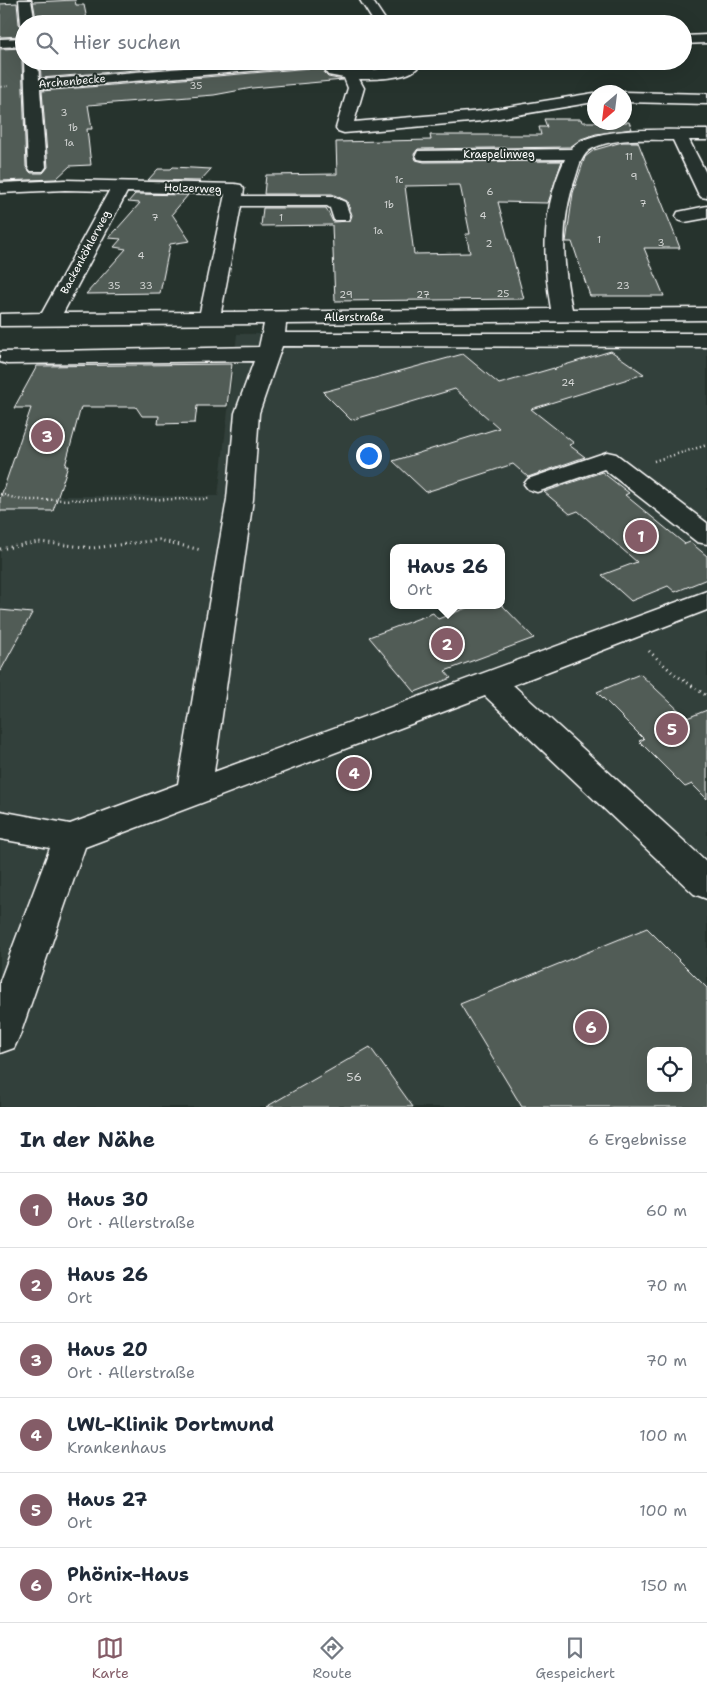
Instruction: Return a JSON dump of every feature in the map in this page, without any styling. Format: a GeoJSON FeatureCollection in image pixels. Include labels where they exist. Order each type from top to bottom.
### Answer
{"type":"FeatureCollection","features":[{"type":"Feature","properties":{"kind":"street"},"geometry":{"type":"LineString","coordinates":[[25,0],[27,15]]}},
{"type":"Feature","properties":{"kind":"street"},"geometry":{"type":"LineString","coordinates":[[366,0],[376,15]]}},
{"type":"Feature","properties":{"kind":"street"},"geometry":{"type":"LineString","coordinates":[[692,39],[707,38]]}},
{"type":"Feature","properties":{"kind":"street"},"geometry":{"type":"LineString","coordinates":[[0,43],[15,42]]}},
{"type":"Feature","properties":{"kind":"street"},"geometry":{"type":"LineString","coordinates":[[31,70],[37,167]]}},
{"type":"Feature","properties":{"kind":"street","name":"Archenbecke"},"geometry":{"type":"LineString","coordinates":[[32,84],[209,70]]}},
{"type":"Feature","properties":{"kind":"street"},"geometry":{"type":"LineString","coordinates":[[330,70],[332,72],[350,74],[407,70]]}},
{"type":"Feature","properties":{"kind":"street"},"geometry":{"type":"LineString","coordinates":[[350,74],[356,88],[344,128],[482,116],[587,99]]}},
{"type":"Feature","properties":{"kind":"street"},"geometry":{"type":"LineString","coordinates":[[632,97],[707,99]]}},
{"type":"Feature","properties":{"kind":"street"},"geometry":{"type":"LineString","coordinates":[[679,136],[707,193]]}},
{"type":"Feature","properties":{"kind":"street"},"geometry":{"type":"LineString","coordinates":[[563,315],[555,277],[553,228],[560,194],[575,154],[592,142],[615,138],[707,136]]}},
{"type":"Feature","properties":{"kind":"street","name":"Kraepelinweg"},"geometry":{"type":"LineString","coordinates":[[424,155],[575,154]]}},
{"type":"Feature","properties":{"kind":"street","name":"Holzerweg"},"geometry":{"type":"LineString","coordinates":[[0,188],[20,186],[121,186],[235,189],[209,318]]}},
{"type":"Feature","properties":{"kind":"street","name":"Backenköhlerweg"},"geometry":{"type":"LineString","coordinates":[[49,319],[121,186]]}},
{"type":"Feature","properties":{"kind":"street"},"geometry":{"type":"LineString","coordinates":[[232,201],[331,201],[339,206],[341,216]]}},
{"type":"Feature","properties":{"kind":"street"},"geometry":{"type":"LineString","coordinates":[[685,216],[707,212]]}},
{"type":"Feature","properties":{"kind":"street","name":"Allerstraße"},"geometry":{"type":"LineString","coordinates":[[0,320],[209,318],[272,337],[563,315],[707,314]]}},
{"type":"Feature","properties":{"kind":"street"},"geometry":{"type":"LineString","coordinates":[[7,357],[272,337],[707,340]]}},
{"type":"Feature","properties":{"kind":"street"},"geometry":{"type":"LineString","coordinates":[[194,793],[240,498],[248,413],[272,337]]}},
{"type":"Feature","properties":{"kind":"street"},"geometry":{"type":"LineString","coordinates":[[537,484],[607,459],[707,536]]}},
{"type":"Feature","properties":{"kind":"street"},"geometry":{"type":"LineString","coordinates":[[0,825],[70,838],[707,600]]}},
{"type":"Feature","properties":{"kind":"street"},"geometry":{"type":"LineString","coordinates":[[490,682],[707,884]]}},
{"type":"Feature","properties":{"kind":"street"},"geometry":{"type":"LineString","coordinates":[[0,1035],[70,838]]}},
{"type":"Feature","properties":{"kind":"path"},"geometry":{"type":"LineString","coordinates":[[623,471],[707,445]]}},
{"type":"Feature","properties":{"kind":"path"},"geometry":{"type":"LineString","coordinates":[[0,494],[22,500],[240,498]]}},
{"type":"Feature","properties":{"kind":"path"},"geometry":{"type":"LineString","coordinates":[[0,549],[39,542],[93,548],[159,540],[201,550],[231,552]]}},
{"type":"Feature","properties":{"kind":"path"},"geometry":{"type":"LineString","coordinates":[[627,630],[673,673],[707,696]]}},
{"type":"Feature","properties":{"kind":"shaded area"},"geometry":{"type":"Polygon","coordinates":[[[335,70],[398,70],[336,71],[335,70]]]}},
{"type":"Feature","properties":{"kind":"shaded area"},"geometry":{"type":"Polygon","coordinates":[[[707,331],[707,1107],[0,1107],[0,496],[218,496],[237,334],[707,331]]]}},
{"type":"Feature","properties":{"kind":"building"},"geometry":{"type":"Polygon","coordinates":[[[75,0],[76,5],[84,5],[86,15],[35,15],[33,2],[75,0]]]}},
{"type":"Feature","properties":{"kind":"building"},"geometry":{"type":"Polygon","coordinates":[[[17,3],[18,15],[15,15],[15,36],[0,37],[0,4],[17,3]]]}},
{"type":"Feature","properties":{"kind":"building"},"geometry":{"type":"Polygon","coordinates":[[[15,48],[15,70],[22,70],[26,167],[31,173],[43,173],[48,167],[42,91],[287,70],[326,70],[324,73],[328,77],[343,80],[252,88],[214,95],[88,105],[92,129],[87,129],[91,165],[70,166],[56,179],[0,181],[0,49],[15,48]]]}},
{"type":"Feature","properties":{"kind":"building"},"geometry":{"type":"Polygon","coordinates":[[[41,70],[135,70],[41,78],[41,70]]]}},
{"type":"Feature","properties":{"kind":"building"},"geometry":{"type":"Polygon","coordinates":[[[544,119],[581,119],[582,122],[587,122],[587,130],[625,130],[596,134],[581,139],[570,147],[418,149],[414,154],[416,160],[424,162],[562,161],[548,203],[498,202],[524,299],[335,301],[332,225],[261,226],[263,208],[326,208],[333,222],[350,221],[352,215],[347,201],[332,194],[264,194],[266,175],[337,174],[336,142],[431,140],[430,135],[541,135],[539,127],[547,127],[544,119]],[[460,185],[405,186],[414,254],[470,253],[466,234],[470,234],[460,185]]]}},
{"type":"Feature","properties":{"kind":"building"},"geometry":{"type":"Polygon","coordinates":[[[622,142],[638,142],[680,248],[644,248],[664,296],[590,296],[572,242],[566,242],[573,193],[585,157],[594,150],[622,142]]]}},
{"type":"Feature","properties":{"kind":"building"},"geometry":{"type":"Polygon","coordinates":[[[173,167],[211,169],[200,181],[148,180],[158,169],[171,169],[173,167]]]}},
{"type":"Feature","properties":{"kind":"building"},"geometry":{"type":"Polygon","coordinates":[[[135,194],[188,195],[172,214],[190,241],[170,244],[160,293],[86,294],[126,249],[114,247],[121,239],[109,238],[140,203],[128,202],[135,194]]]}},
{"type":"Feature","properties":{"kind":"building"},"geometry":{"type":"Polygon","coordinates":[[[611,351],[644,374],[531,409],[574,443],[569,445],[585,457],[528,477],[513,464],[426,492],[393,461],[499,428],[455,389],[351,420],[323,392],[463,354],[499,384],[554,368],[555,371],[555,368],[611,351]]]}},
{"type":"Feature","properties":{"kind":"building"},"geometry":{"type":"Polygon","coordinates":[[[232,364],[227,406],[197,406],[195,423],[158,424],[159,416],[142,416],[136,407],[81,407],[65,466],[68,466],[53,511],[0,511],[0,499],[31,408],[14,408],[37,366],[232,364]]]}},
{"type":"Feature","properties":{"kind":"building"},"geometry":{"type":"Polygon","coordinates":[[[602,472],[629,493],[625,495],[685,544],[690,542],[707,556],[707,579],[675,592],[668,586],[631,601],[602,575],[637,562],[578,511],[570,514],[544,492],[602,472]]]}},
{"type":"Feature","properties":{"kind":"building"},"geometry":{"type":"Polygon","coordinates":[[[505,608],[534,638],[445,671],[451,678],[415,692],[369,637],[433,613],[438,619],[464,609],[505,608]]]}},
{"type":"Feature","properties":{"kind":"building"},"geometry":{"type":"Polygon","coordinates":[[[0,610],[32,613],[0,672],[0,610]]]}},
{"type":"Feature","properties":{"kind":"building"},"geometry":{"type":"Polygon","coordinates":[[[640,674],[687,718],[707,710],[707,799],[692,784],[685,787],[639,741],[644,739],[597,692],[640,674]]]}},
{"type":"Feature","properties":{"kind":"building"},"geometry":{"type":"Polygon","coordinates":[[[647,928],[707,988],[707,1107],[522,1107],[460,1004],[647,928]]]}},
{"type":"Feature","properties":{"kind":"building"},"geometry":{"type":"Polygon","coordinates":[[[370,1047],[413,1107],[266,1107],[370,1047]]]}},
{"type":"Feature","properties":{"kind":"place","name":"Haus 20"},"geometry":{"type":"Point","coordinates":[47,436]}},
{"type":"Feature","properties":{"kind":"place","name":"Haus 30"},"geometry":{"type":"Point","coordinates":[641,536]}},
{"type":"Feature","properties":{"kind":"place","name":"Haus 26"},"geometry":{"type":"Point","coordinates":[447,644]}},
{"type":"Feature","properties":{"kind":"place","name":"Haus 27"},"geometry":{"type":"Point","coordinates":[672,729]}},
{"type":"Feature","properties":{"kind":"place","name":"LWL-Klinik Dortmund"},"geometry":{"type":"Point","coordinates":[354,773]}},
{"type":"Feature","properties":{"kind":"place","name":"Phönix-Haus"},"geometry":{"type":"Point","coordinates":[591,1027]}}]}
